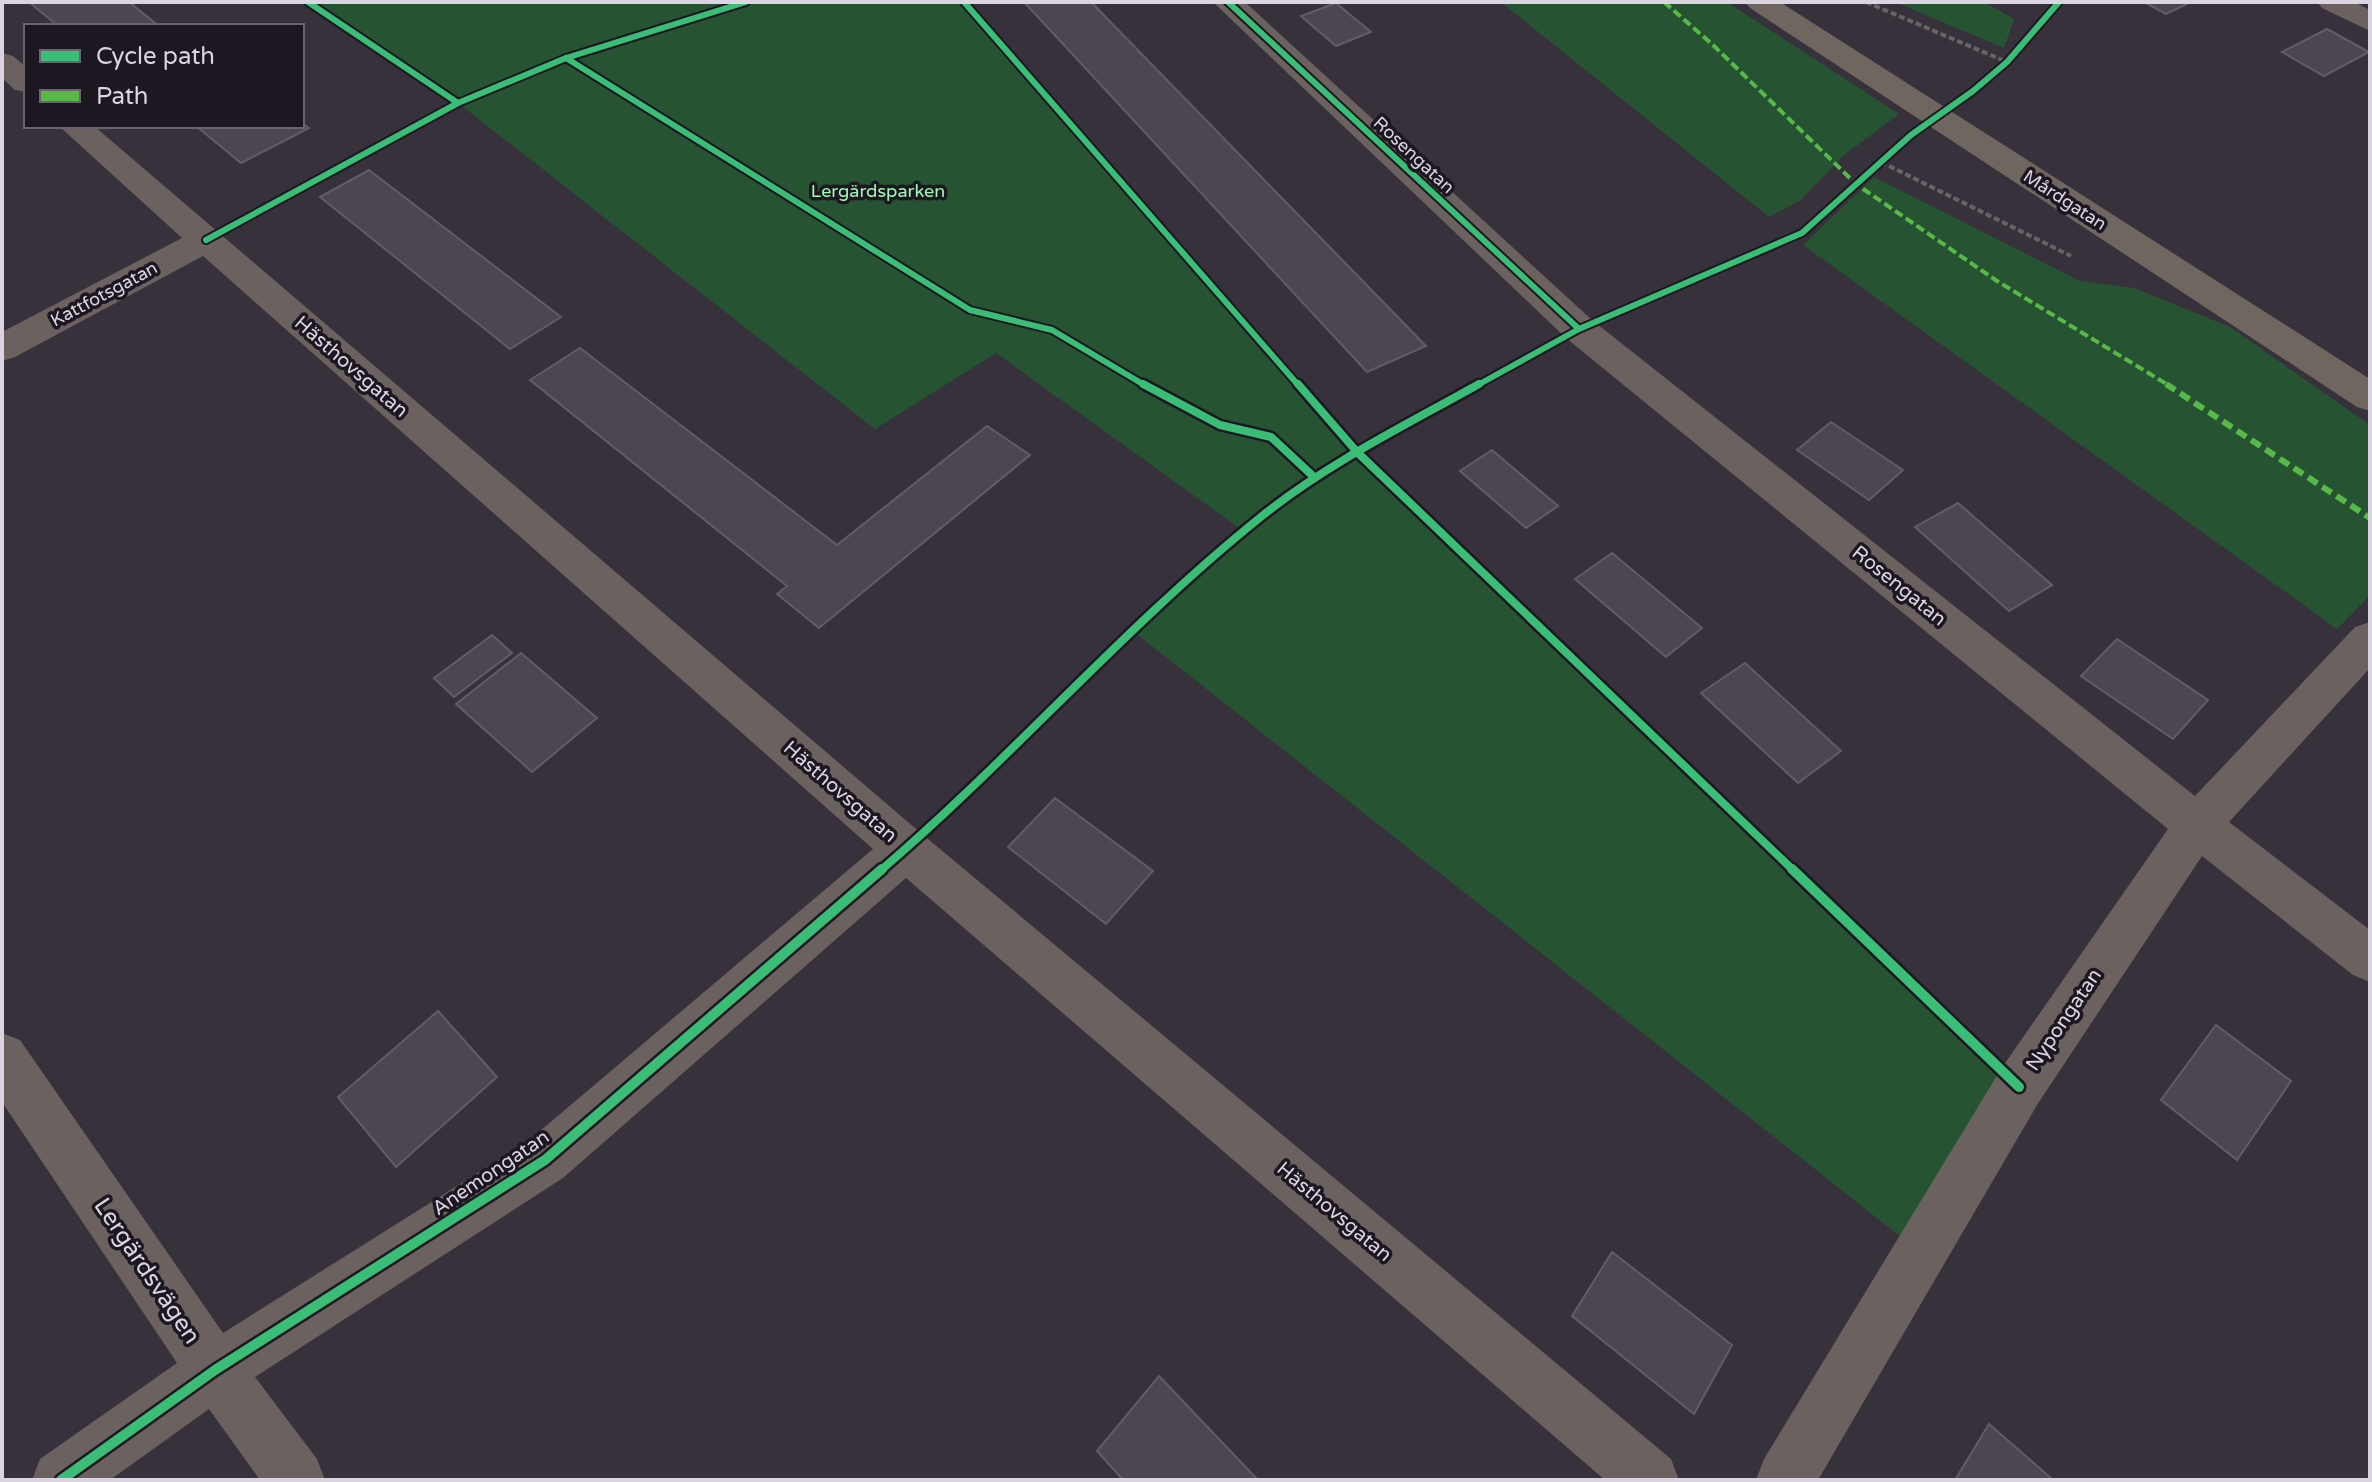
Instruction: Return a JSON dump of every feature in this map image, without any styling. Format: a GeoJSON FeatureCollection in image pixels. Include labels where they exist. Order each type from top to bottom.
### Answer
{"type":"FeatureCollection","features":[{"type":"Feature","properties":{"kind":"street","name":"Rosengatan"},"geometry":{"type":"LineString","coordinates":[[1228,2],[1579,329],[2197,825],[2370,959]]}},
{"type":"Feature","properties":{"kind":"street","name":"Mårdgatan"},"geometry":{"type":"LineString","coordinates":[[1760,2],[2370,397]]}},
{"type":"Feature","properties":{"kind":"street"},"geometry":{"type":"LineString","coordinates":[[2332,2],[2370,22]]}},
{"type":"Feature","properties":{"kind":"street"},"geometry":{"type":"LineString","coordinates":[[2,62],[24,81]]}},
{"type":"Feature","properties":{"kind":"street","name":"Hästhovsgatan"},"geometry":{"type":"LineString","coordinates":[[77,128],[906,849],[1650,1480]]}},
{"type":"Feature","properties":{"kind":"street","name":"Kattfotsgatan"},"geometry":{"type":"LineString","coordinates":[[2,348],[206,240]]}},
{"type":"Feature","properties":{"kind":"street","name":"Nypongatan"},"geometry":{"type":"LineString","coordinates":[[1785,1480],[2019,1087],[2197,825],[2370,639]]}},
{"type":"Feature","properties":{"kind":"street","name":"Anemongatan"},"geometry":{"type":"LineString","coordinates":[[61,1480],[215,1370],[545,1160],[906,849]]}},
{"type":"Feature","properties":{"kind":"street","name":"Lergärdsvägen"},"geometry":{"type":"LineString","coordinates":[[2,1058],[215,1370],[296,1480]]}},
{"type":"Feature","properties":{"kind":"path"},"geometry":{"type":"LineString","coordinates":[[1866,2],[2010,59],[1995,71]]}},
{"type":"Feature","properties":{"kind":"path"},"geometry":{"type":"LineString","coordinates":[[1873,169],[1891,153]]}},
{"type":"Feature","properties":{"kind":"path"},"geometry":{"type":"LineString","coordinates":[[1881,162],[2071,256]]}},
{"type":"Feature","properties":{"kind":"green space","name":"Lergärdsparken"},"geometry":{"type":"Polygon","coordinates":[[[308,2],[964,2],[1357,452],[2019,1087],[1920,1252],[1133,631],[1246,533],[996,353],[875,429],[458,103],[308,2]]]}},
{"type":"Feature","properties":{"kind":"green space"},"geometry":{"type":"Polygon","coordinates":[[[1501,2],[1727,2],[1899,114],[1844,155],[1801,200],[1769,217],[1501,2]]]}},
{"type":"Feature","properties":{"kind":"green space"},"geometry":{"type":"Polygon","coordinates":[[[1895,2],[1984,2],[2014,19],[2004,48],[1895,2]]]}},
{"type":"Feature","properties":{"kind":"green space"},"geometry":{"type":"Polygon","coordinates":[[[1874,177],[2080,281],[2134,288],[2230,327],[2370,425],[2370,595],[2337,629],[1803,245],[1874,177]]]}},
{"type":"Feature","properties":{"kind":"building"},"geometry":{"type":"Polygon","coordinates":[[[29,2],[129,2],[156,24],[56,24],[29,2]]]}},
{"type":"Feature","properties":{"kind":"building"},"geometry":{"type":"Polygon","coordinates":[[[1024,2],[1091,2],[1426,346],[1367,372],[1024,2]]]}},
{"type":"Feature","properties":{"kind":"building"},"geometry":{"type":"Polygon","coordinates":[[[2144,2],[2191,2],[2166,14],[2144,2]]]}},
{"type":"Feature","properties":{"kind":"building"},"geometry":{"type":"Polygon","coordinates":[[[1336,3],[1371,32],[1336,46],[1301,16],[1336,3]]]}},
{"type":"Feature","properties":{"kind":"building"},"geometry":{"type":"Polygon","coordinates":[[[2327,29],[2369,52],[2324,76],[2282,52],[2327,29]]]}},
{"type":"Feature","properties":{"kind":"building"},"geometry":{"type":"Polygon","coordinates":[[[304,124],[309,128],[241,163],[198,128],[304,128],[304,124]]]}},
{"type":"Feature","properties":{"kind":"building"},"geometry":{"type":"Polygon","coordinates":[[[369,170],[561,317],[510,349],[320,197],[369,170]]]}},
{"type":"Feature","properties":{"kind":"building"},"geometry":{"type":"Polygon","coordinates":[[[580,348],[837,545],[987,426],[1030,455],[819,628],[777,594],[787,586],[530,380],[580,348]]]}},
{"type":"Feature","properties":{"kind":"building"},"geometry":{"type":"Polygon","coordinates":[[[1831,422],[1903,470],[1869,500],[1797,450],[1831,422]]]}},
{"type":"Feature","properties":{"kind":"building"},"geometry":{"type":"Polygon","coordinates":[[[1492,450],[1558,506],[1526,528],[1460,471],[1492,450]]]}},
{"type":"Feature","properties":{"kind":"building"},"geometry":{"type":"Polygon","coordinates":[[[1958,503],[2052,585],[2009,611],[1915,527],[1958,503]]]}},
{"type":"Feature","properties":{"kind":"building"},"geometry":{"type":"Polygon","coordinates":[[[1612,553],[1702,628],[1666,657],[1575,579],[1612,553]]]}},
{"type":"Feature","properties":{"kind":"building"},"geometry":{"type":"Polygon","coordinates":[[[492,635],[512,653],[454,697],[434,678],[492,635]]]}},
{"type":"Feature","properties":{"kind":"building"},"geometry":{"type":"Polygon","coordinates":[[[2117,639],[2208,700],[2173,739],[2081,676],[2117,639]]]}},
{"type":"Feature","properties":{"kind":"building"},"geometry":{"type":"Polygon","coordinates":[[[521,653],[597,718],[532,772],[456,704],[521,653]]]}},
{"type":"Feature","properties":{"kind":"building"},"geometry":{"type":"Polygon","coordinates":[[[1745,663],[1841,751],[1798,783],[1701,693],[1745,663]]]}},
{"type":"Feature","properties":{"kind":"building"},"geometry":{"type":"Polygon","coordinates":[[[1055,798],[1153,871],[1106,924],[1008,847],[1055,798]]]}},
{"type":"Feature","properties":{"kind":"building"},"geometry":{"type":"Polygon","coordinates":[[[438,1011],[497,1077],[396,1167],[338,1097],[438,1011]]]}},
{"type":"Feature","properties":{"kind":"building"},"geometry":{"type":"Polygon","coordinates":[[[2216,1025],[2291,1081],[2237,1160],[2161,1100],[2216,1025]]]}},
{"type":"Feature","properties":{"kind":"building"},"geometry":{"type":"Polygon","coordinates":[[[1612,1252],[1732,1345],[1694,1414],[1572,1316],[1612,1252]]]}},
{"type":"Feature","properties":{"kind":"building"},"geometry":{"type":"Polygon","coordinates":[[[1159,1376],[1258,1480],[1123,1480],[1097,1451],[1159,1376]]]}},
{"type":"Feature","properties":{"kind":"building"},"geometry":{"type":"Polygon","coordinates":[[[1989,1424],[2052,1479],[1955,1480],[1989,1424]]]}},
{"type":"Feature","properties":{"kind":"marked path"},"geometry":{"type":"LineString","coordinates":[[1664,2],[1713,45],[1856,184],[1997,281],[2194,401],[2370,518]]}},
{"type":"Feature","properties":{"kind":"cycle path"},"geometry":{"type":"LineString","coordinates":[[308,2],[458,103]]}},
{"type":"Feature","properties":{"kind":"cycle path"},"geometry":{"type":"LineString","coordinates":[[206,240],[458,103],[566,58],[746,2]]}},
{"type":"Feature","properties":{"kind":"cycle path"},"geometry":{"type":"LineString","coordinates":[[964,2],[1357,452],[2019,1087]]}},
{"type":"Feature","properties":{"kind":"cycle path"},"geometry":{"type":"LineString","coordinates":[[1228,2],[1579,329]]}},
{"type":"Feature","properties":{"kind":"cycle path"},"geometry":{"type":"LineString","coordinates":[[61,1480],[215,1370],[545,1160],[906,849],[1133,631],[1262,516],[1357,452],[1579,329],[1802,233],[1911,135],[1973,91],[2007,62],[2059,2]]}},
{"type":"Feature","properties":{"kind":"cycle path"},"geometry":{"type":"LineString","coordinates":[[566,58],[970,310],[1052,330],[1176,404],[1220,425],[1271,437],[1315,478]]}}]}
